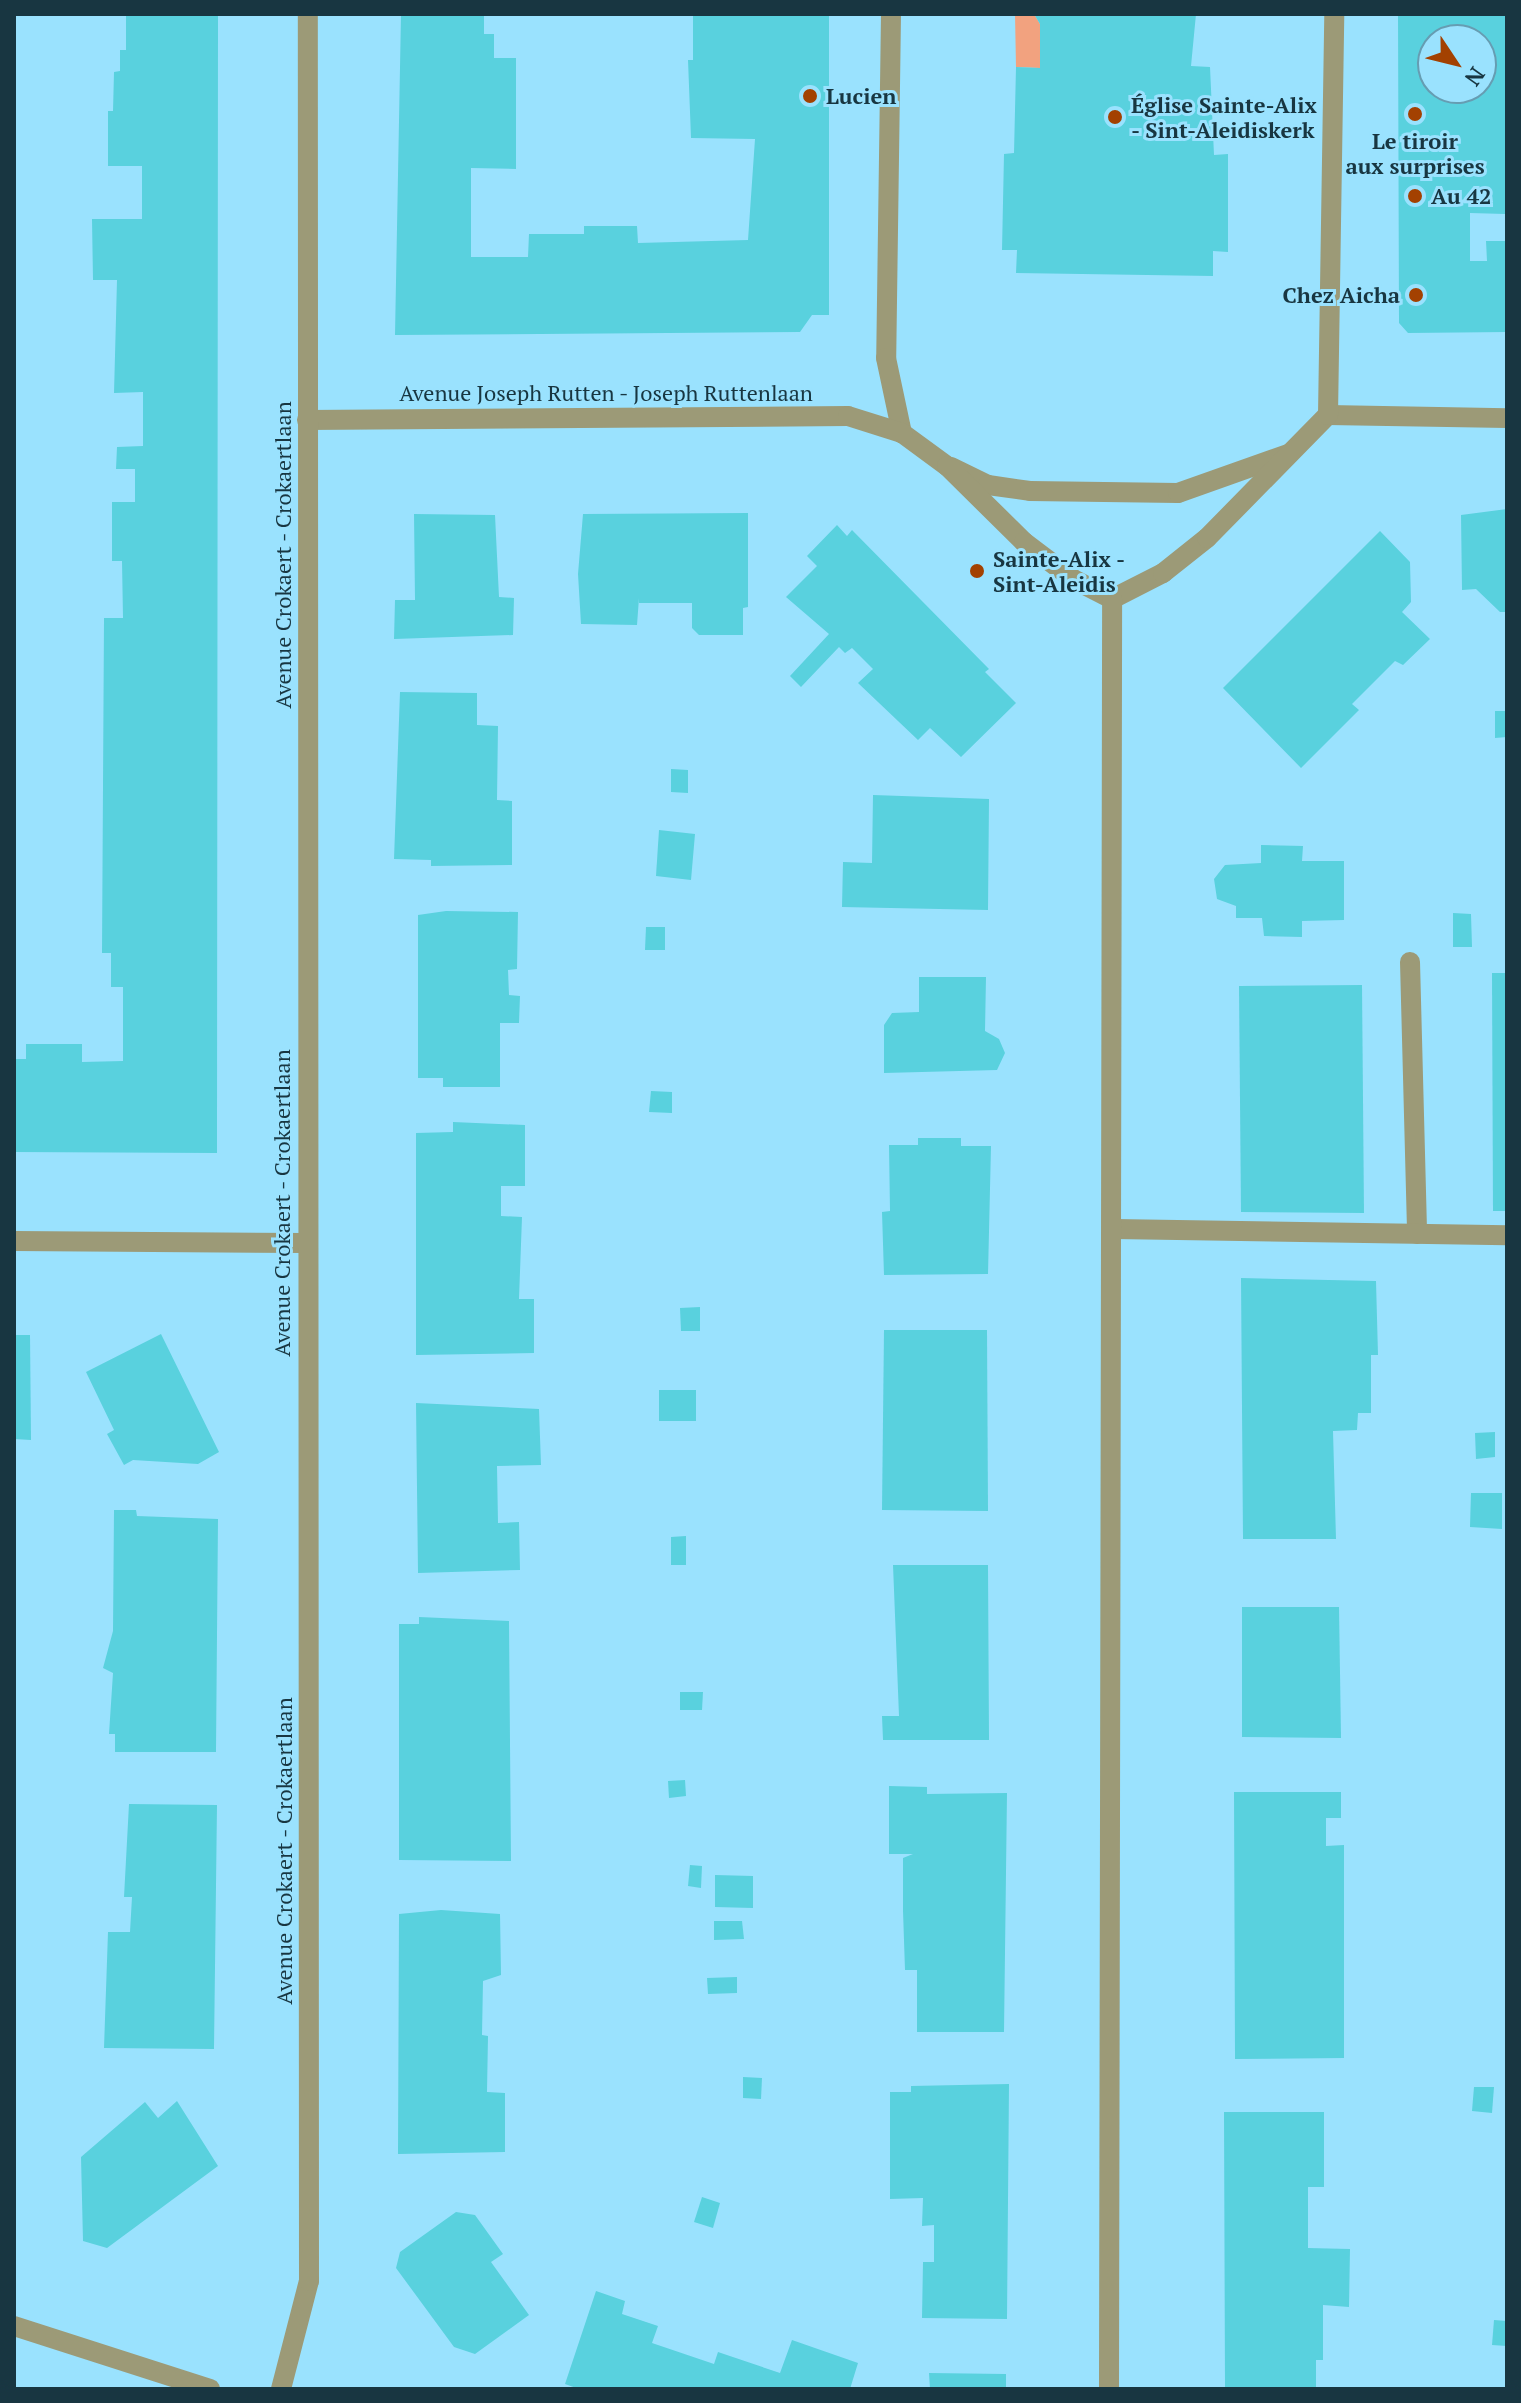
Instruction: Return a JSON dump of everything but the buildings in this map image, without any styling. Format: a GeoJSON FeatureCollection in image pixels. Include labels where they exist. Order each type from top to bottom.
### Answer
{"type":"FeatureCollection","features":[{"type":"Feature","properties":{"kind":"street","name":"Avenue Crokaert - Crokaertlaan"},"geometry":{"type":"LineString","coordinates":[[281,2389],[309,2281],[305,1243],[308,14]]}},
{"type":"Feature","properties":{"kind":"street"},"geometry":{"type":"LineString","coordinates":[[891,14],[886,358],[902,433]]}},
{"type":"Feature","properties":{"kind":"street"},"geometry":{"type":"LineString","coordinates":[[1112,599],[1163,573],[1207,538],[1328,415],[1334,14]]}},
{"type":"Feature","properties":{"kind":"street"},"geometry":{"type":"LineString","coordinates":[[1328,415],[1507,418]]}},
{"type":"Feature","properties":{"kind":"street","name":"Avenue Joseph Rutten - Joseph Ruttenlaan"},"geometry":{"type":"LineString","coordinates":[[307,420],[848,416],[902,433],[947,466]]}},
{"type":"Feature","properties":{"kind":"street"},"geometry":{"type":"LineString","coordinates":[[947,466],[988,485],[1030,491],[1178,493],[1288,454]]}},
{"type":"Feature","properties":{"kind":"street"},"geometry":{"type":"LineString","coordinates":[[947,466],[1024,542],[1073,579],[1112,599]]}},
{"type":"Feature","properties":{"kind":"street"},"geometry":{"type":"LineString","coordinates":[[1109,2389],[1114,1229],[1112,599]]}},
{"type":"Feature","properties":{"kind":"street"},"geometry":{"type":"LineString","coordinates":[[1410,962],[1417,1234]]}},
{"type":"Feature","properties":{"kind":"street"},"geometry":{"type":"LineString","coordinates":[[1114,1229],[1507,1235]]}},
{"type":"Feature","properties":{"kind":"street"},"geometry":{"type":"LineString","coordinates":[[14,1241],[305,1243]]}},
{"type":"Feature","properties":{"kind":"street"},"geometry":{"type":"LineString","coordinates":[[14,2326],[210,2389]]}},
{"type":"Feature","properties":{"kind":"shaded area"},"geometry":{"type":"Polygon","coordinates":[[[1015,14],[1034,14],[1040,24],[1040,68],[1016,67],[1015,14]]]}},
{"type":"Feature","properties":{"kind":"place","name":"Lucien"},"geometry":{"type":"Point","coordinates":[810,96]}},
{"type":"Feature","properties":{"kind":"place","name":"Le tiroir aux surprises"},"geometry":{"type":"Point","coordinates":[1415,114]}},
{"type":"Feature","properties":{"kind":"place","name":"Église Sainte-Alix - Sint-Aleidiskerk"},"geometry":{"type":"Point","coordinates":[1115,117]}},
{"type":"Feature","properties":{"kind":"place","name":"Au 42"},"geometry":{"type":"Point","coordinates":[1415,196]}},
{"type":"Feature","properties":{"kind":"place","name":"Chez Aicha"},"geometry":{"type":"Point","coordinates":[1416,295]}},
{"type":"Feature","properties":{"kind":"place","name":"Sainte-Alix - Sint-Aleidis"},"geometry":{"type":"Point","coordinates":[977,571]}}]}
